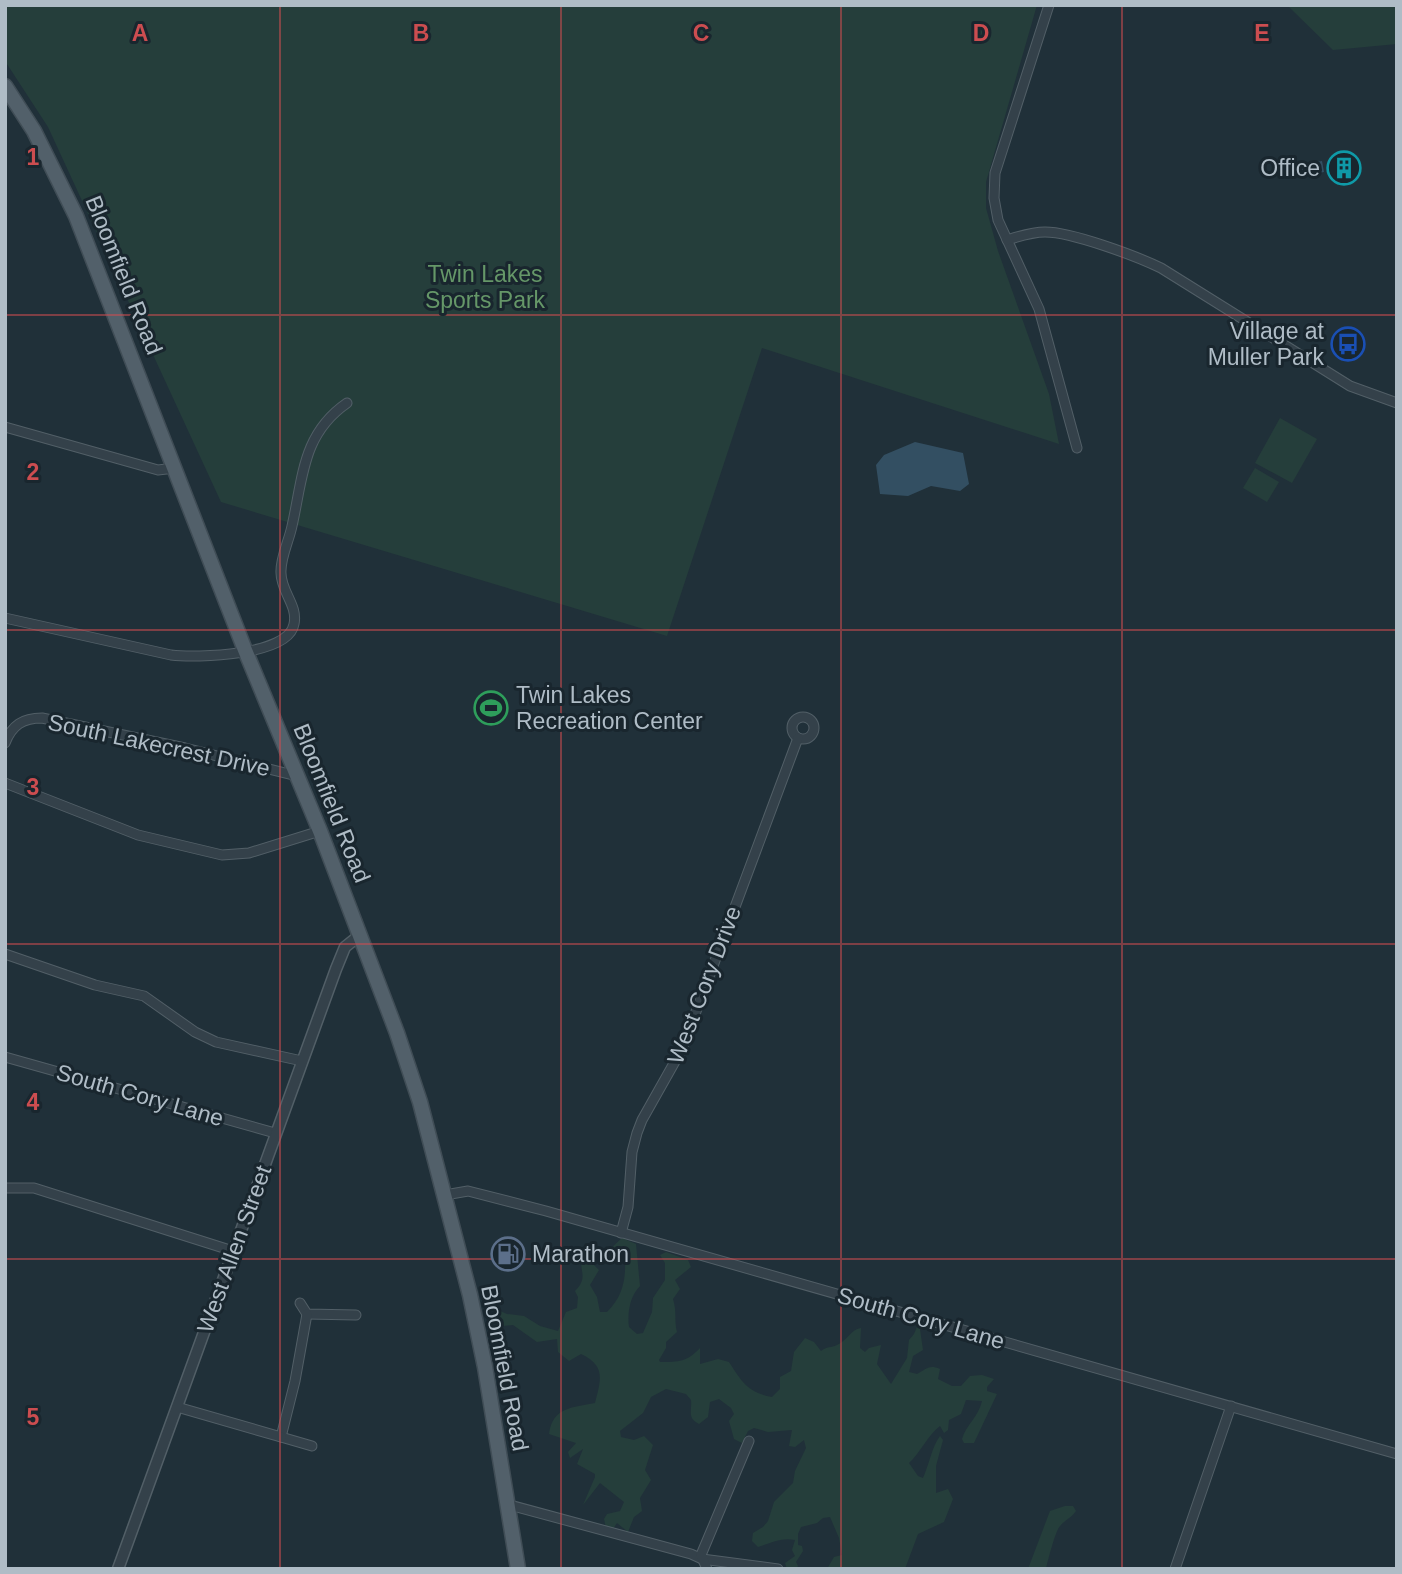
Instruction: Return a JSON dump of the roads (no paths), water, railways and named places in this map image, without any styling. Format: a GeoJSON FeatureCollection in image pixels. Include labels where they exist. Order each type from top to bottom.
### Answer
{"type":"FeatureCollection","features":[{"type":"Feature","properties":{"kind":"main road","name":"Bloomfield Road"},"geometry":{"type":"LineString","coordinates":[[5,86],[34,131],[76,216],[245,650],[320,831],[420,1102],[445,1195],[485,1367],[518,1569]]}},
{"type":"Feature","properties":{"kind":"street"},"geometry":{"type":"LineString","coordinates":[[1049,5],[995,173],[994,198],[998,220],[1039,309],[1077,448]]}},
{"type":"Feature","properties":{"kind":"street"},"geometry":{"type":"LineString","coordinates":[[1007,240],[1032,233],[1055,232],[1153,264],[1350,386],[1397,403]]}},
{"type":"Feature","properties":{"kind":"street"},"geometry":{"type":"LineString","coordinates":[[5,618],[171,655],[191,657],[281,642],[293,628],[295,612],[282,584],[281,571],[304,463],[313,440],[324,423],[347,403]]}},
{"type":"Feature","properties":{"kind":"street"},"geometry":{"type":"LineString","coordinates":[[5,427],[158,470],[175,468]]}},
{"type":"Feature","properties":{"kind":"street","name":"South Lakecrest Drive"},"geometry":{"type":"LineString","coordinates":[[5,743],[9,733],[20,722],[42,718],[185,748],[297,776]]}},
{"type":"Feature","properties":{"kind":"street","name":"West Cory Drive"},"geometry":{"type":"LineString","coordinates":[[621,1233],[628,1207],[632,1152],[637,1133],[648,1108],[680,1053],[798,738]]}},
{"type":"Feature","properties":{"kind":"street"},"geometry":{"type":"LineString","coordinates":[[5,783],[138,835],[222,855],[249,853],[320,831]]}},
{"type":"Feature","properties":{"kind":"street","name":"West Allen Street"},"geometry":{"type":"LineString","coordinates":[[118,1569],[345,947],[360,935]]}},
{"type":"Feature","properties":{"kind":"street"},"geometry":{"type":"LineString","coordinates":[[5,954],[95,985],[144,996],[195,1032],[216,1042],[302,1061]]}},
{"type":"Feature","properties":{"kind":"street","name":"South Cory Lane"},"geometry":{"type":"LineString","coordinates":[[5,1057],[275,1133]]}},
{"type":"Feature","properties":{"kind":"street"},"geometry":{"type":"LineString","coordinates":[[5,1188],[34,1188],[233,1251]]}},
{"type":"Feature","properties":{"kind":"street","name":"South Cory Lane"},"geometry":{"type":"LineString","coordinates":[[445,1195],[468,1191],[1397,1454]]}},
{"type":"Feature","properties":{"kind":"street"},"geometry":{"type":"LineString","coordinates":[[281,1437],[295,1381],[307,1314],[300,1303]]}},
{"type":"Feature","properties":{"kind":"street"},"geometry":{"type":"LineString","coordinates":[[307,1314],[356,1314]]}},
{"type":"Feature","properties":{"kind":"street"},"geometry":{"type":"LineString","coordinates":[[1175,1569],[1231,1406]]}},
{"type":"Feature","properties":{"kind":"street"},"geometry":{"type":"LineString","coordinates":[[177,1407],[312,1446]]}},
{"type":"Feature","properties":{"kind":"street"},"geometry":{"type":"LineString","coordinates":[[704,1564],[701,1555],[749,1441]]}},
{"type":"Feature","properties":{"kind":"street"},"geometry":{"type":"LineString","coordinates":[[506,1504],[691,1554],[704,1564],[778,1569]]}},
{"type":"Feature","properties":{"kind":"water"},"geometry":{"type":"Polygon","coordinates":[[[1322,161],[1324,172],[1304,176],[1301,165],[1322,161]]]}},
{"type":"Feature","properties":{"kind":"water"},"geometry":{"type":"Polygon","coordinates":[[[915,442],[963,453],[969,484],[960,491],[931,486],[908,496],[880,494],[876,465],[884,455],[915,442]]]}},
{"type":"Feature","properties":{"kind":"place","name":"Office"},"geometry":{"type":"Point","coordinates":[1344,168]}},
{"type":"Feature","properties":{"kind":"place","name":"Village at Muller Park"},"geometry":{"type":"Point","coordinates":[1348,344]}},
{"type":"Feature","properties":{"kind":"place","name":"Twin Lakes Recreation Center"},"geometry":{"type":"Point","coordinates":[491,708]}},
{"type":"Feature","properties":{"kind":"place","name":"Marathon"},"geometry":{"type":"Point","coordinates":[508,1254]}},
{"type":"Feature","properties":{"kind":"park label","name":"Twin Lakes Sports Park"},"geometry":{"type":"Point","coordinates":[485,287]}}]}
